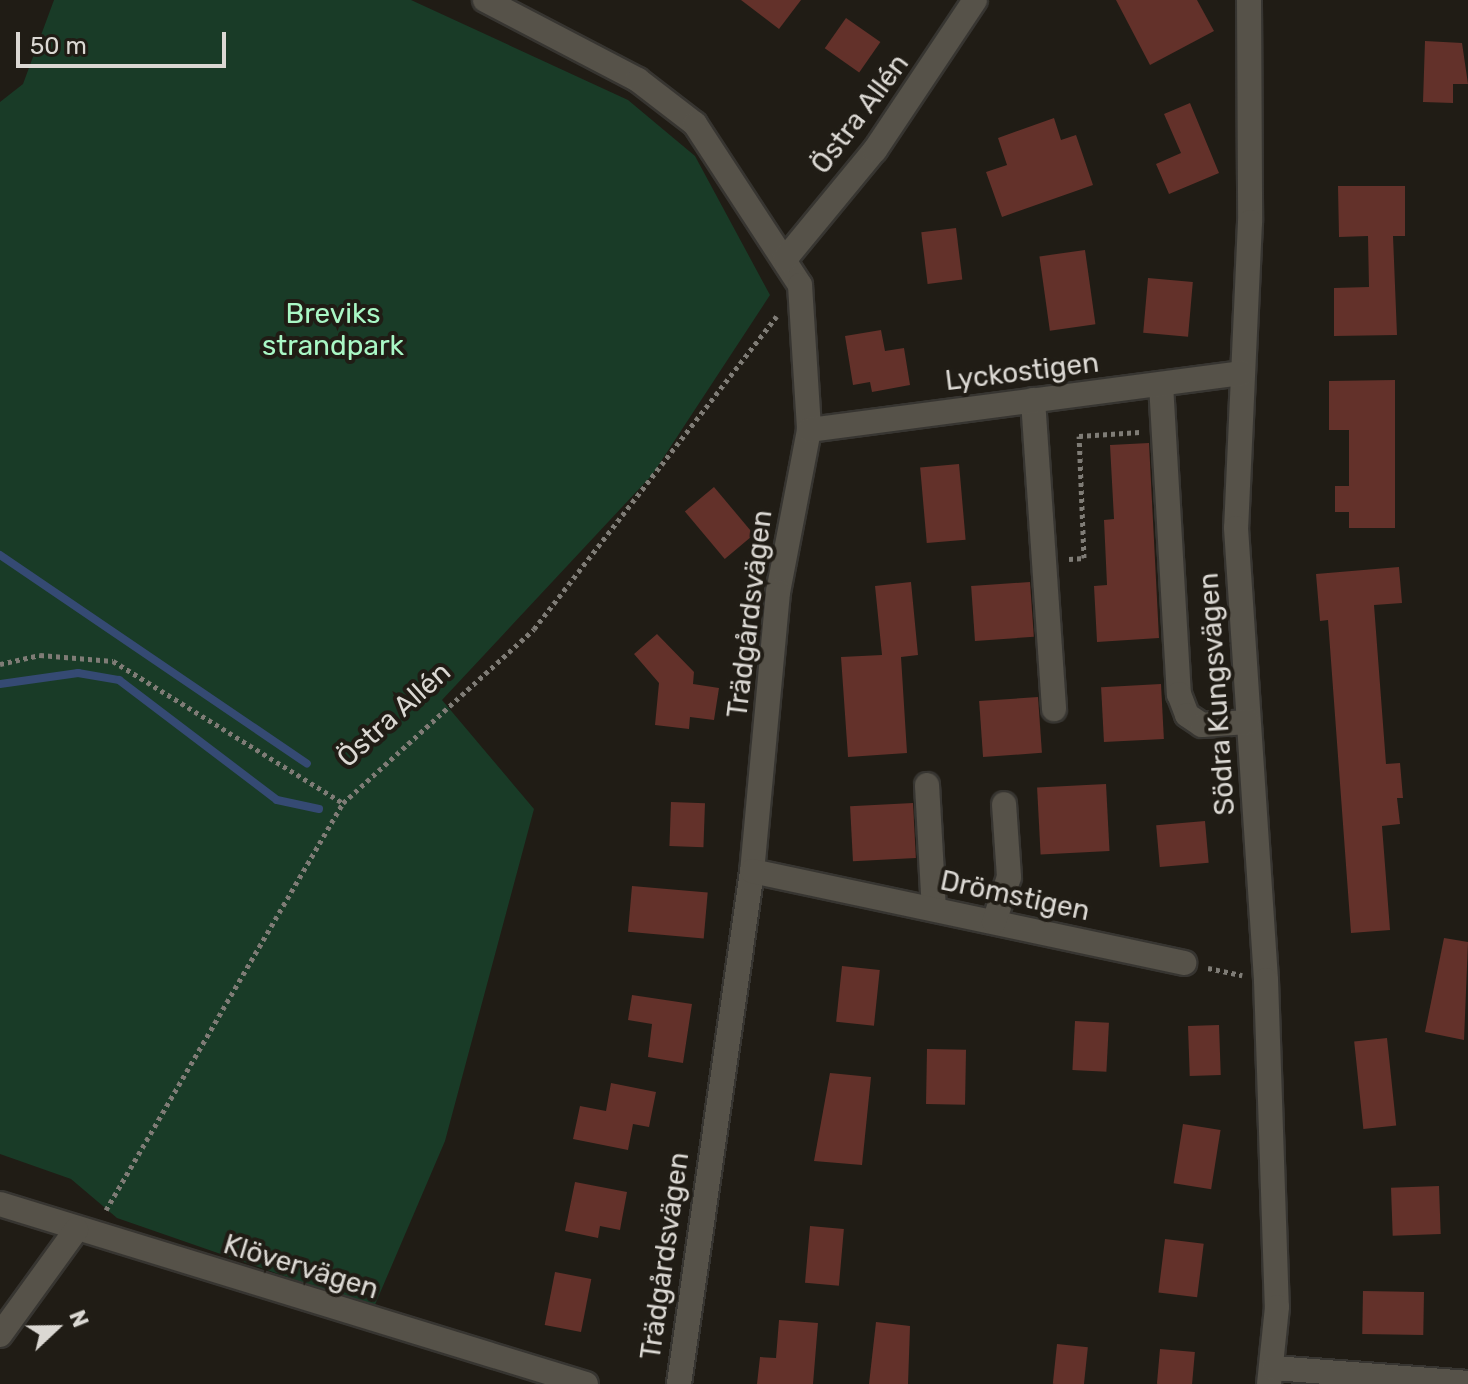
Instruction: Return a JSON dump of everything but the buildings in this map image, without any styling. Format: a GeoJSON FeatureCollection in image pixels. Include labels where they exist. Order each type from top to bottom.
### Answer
{"type":"FeatureCollection","features":[{"type":"Feature","properties":{"kind":"street","name":"Trädgårdsvägen"},"geometry":{"type":"LineString","coordinates":[[485,0],[638,80],[695,124],[800,285],[809,430],[778,592],[752,871],[679,1384]]}},
{"type":"Feature","properties":{"kind":"street","name":"Östra Allén"},"geometry":{"type":"LineString","coordinates":[[785,259],[875,150],[975,0]]}},
{"type":"Feature","properties":{"kind":"street","name":"Södra Kungsvägen"},"geometry":{"type":"LineString","coordinates":[[1249,0],[1236,528],[1266,980],[1272,1376]]}},
{"type":"Feature","properties":{"kind":"street","name":"Lyckostigen"},"geometry":{"type":"LineString","coordinates":[[809,430],[1242,373]]}},
{"type":"Feature","properties":{"kind":"street"},"geometry":{"type":"LineString","coordinates":[[1161,384],[1179,694],[1187,715],[1202,725],[1248,722]]}},
{"type":"Feature","properties":{"kind":"street"},"geometry":{"type":"LineString","coordinates":[[1033,400],[1054,709]]}},
{"type":"Feature","properties":{"kind":"street"},"geometry":{"type":"LineString","coordinates":[[927,785],[934,909]]}},
{"type":"Feature","properties":{"kind":"street"},"geometry":{"type":"LineString","coordinates":[[994,922],[1009,877],[1004,804]]}},
{"type":"Feature","properties":{"kind":"street","name":"Drömstigen"},"geometry":{"type":"LineString","coordinates":[[752,871],[1184,963]]}},
{"type":"Feature","properties":{"kind":"street","name":"Klövervägen"},"geometry":{"type":"LineString","coordinates":[[0,1204],[586,1384]]}},
{"type":"Feature","properties":{"kind":"street"},"geometry":{"type":"LineString","coordinates":[[0,1335],[84,1232]]}},
{"type":"Feature","properties":{"kind":"street"},"geometry":{"type":"LineString","coordinates":[[1272,1376],[1468,1383]]}},
{"type":"Feature","properties":{"kind":"path","name":"Östra Allén"},"geometry":{"type":"LineString","coordinates":[[84,1232],[343,803],[534,629],[800,285]]}},
{"type":"Feature","properties":{"kind":"path"},"geometry":{"type":"LineString","coordinates":[[1084,558],[1079,436],[1163,430]]}},
{"type":"Feature","properties":{"kind":"path"},"geometry":{"type":"LineString","coordinates":[[0,664],[40,655],[113,661],[343,803]]}},
{"type":"Feature","properties":{"kind":"path"},"geometry":{"type":"LineString","coordinates":[[1184,963],[1266,980]]}},
{"type":"Feature","properties":{"kind":"green space","name":"Breviks strandpark"},"geometry":{"type":"Polygon","coordinates":[[[54,0],[411,0],[628,100],[695,156],[770,295],[652,475],[442,700],[534,809],[445,1141],[374,1307],[117,1218],[71,1179],[0,1154],[0,102],[23,84],[54,0]]]}},
{"type":"Feature","properties":{"kind":"waterway"},"geometry":{"type":"LineString","coordinates":[[0,555],[307,764]]}},
{"type":"Feature","properties":{"kind":"waterway"},"geometry":{"type":"LineString","coordinates":[[0,684],[78,673],[119,680],[277,800],[319,809]]}}]}
